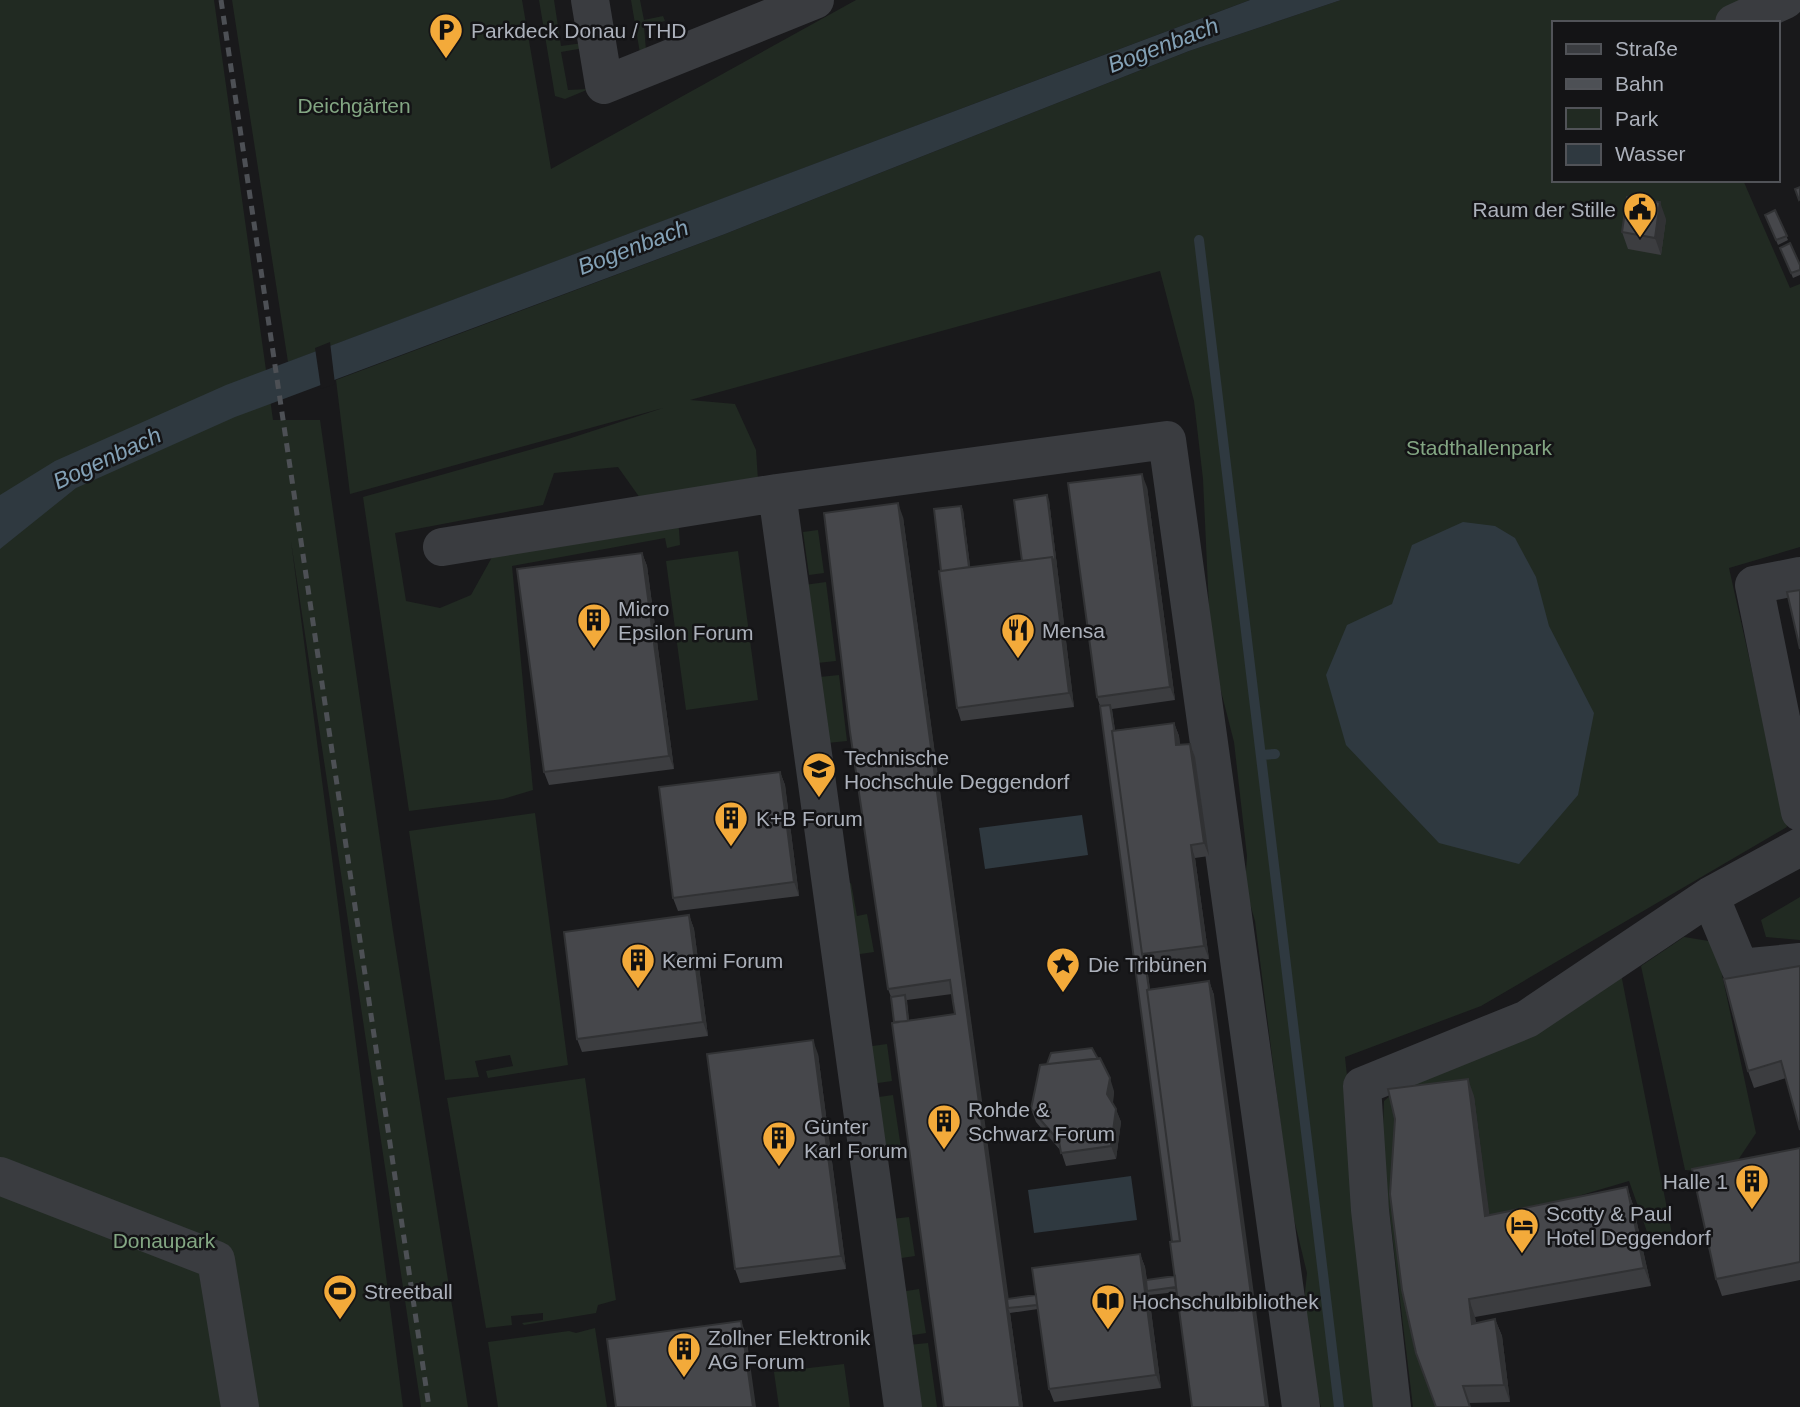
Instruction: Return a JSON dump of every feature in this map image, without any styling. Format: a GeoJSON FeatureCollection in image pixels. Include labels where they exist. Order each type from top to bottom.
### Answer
{"type":"FeatureCollection","features":[{"type":"Feature","properties":{"kind":"street"},"geometry":{"type":"LineString","coordinates":[[590,0],[604,85],[815,0]]}},
{"type":"Feature","properties":{"kind":"street"},"geometry":{"type":"LineString","coordinates":[[1736,21],[1785,0]]}},
{"type":"Feature","properties":{"kind":"street"},"geometry":{"type":"LineString","coordinates":[[442,547],[777,493],[1167,440],[1301,1407]]}},
{"type":"Feature","properties":{"kind":"street"},"geometry":{"type":"LineString","coordinates":[[777,493],[902,1407]]}},
{"type":"Feature","properties":{"kind":"street"},"geometry":{"type":"LineString","coordinates":[[1800,576],[1754,585],[1800,813]]}},
{"type":"Feature","properties":{"kind":"street"},"geometry":{"type":"LineString","coordinates":[[1392,1407],[1370,1210],[1362,1086],[1527,1019],[1710,896],[1800,847]]}},
{"type":"Feature","properties":{"kind":"street"},"geometry":{"type":"LineString","coordinates":[[1710,896],[1740,968],[1800,962]]}},
{"type":"Feature","properties":{"kind":"street"},"geometry":{"type":"LineString","coordinates":[[0,1176],[216,1259],[240,1407]]}},
{"type":"Feature","properties":{"kind":"green space","name":"Donaupark"},"geometry":{"type":"Polygon","coordinates":[[[0,0],[214,0],[273,420],[320,420],[393,931],[468,1407],[421,1407],[291,541],[403,1407],[0,1407],[0,0]]]}},
{"type":"Feature","properties":{"kind":"green space","name":"Deichgärten"},"geometry":{"type":"Polygon","coordinates":[[[232,0],[522,0],[551,169],[856,0],[1250,0],[288,362],[232,0]]]}},
{"type":"Feature","properties":{"kind":"green space"},"geometry":{"type":"Polygon","coordinates":[[[539,0],[554,0],[561,46],[583,43],[584,48],[561,52],[568,90],[589,89],[565,99],[555,96],[539,0]]]}},
{"type":"Feature","properties":{"kind":"green space"},"geometry":{"type":"Polygon","coordinates":[[[631,0],[640,0],[644,20],[663,16],[665,21],[644,26],[646,50],[641,59],[631,0]]]}},
{"type":"Feature","properties":{"kind":"green space","name":"Stadthallenpark"},"geometry":{"type":"Polygon","coordinates":[[[1341,0],[1755,0],[1716,21],[1552,21],[1552,182],[1744,182],[1790,288],[1800,284],[1800,547],[1729,568],[1787,827],[1481,1006],[1345,1057],[1382,1407],[1321,1407],[1301,1332],[1307,1273],[1291,1207],[1255,921],[1245,886],[1247,856],[1234,742],[1211,652],[1203,479],[1194,401],[1160,271],[690,400],[735,404],[756,450],[758,480],[640,498],[618,467],[554,473],[543,505],[395,533],[406,601],[440,608],[471,595],[496,550],[678,515],[680,545],[667,548],[665,538],[512,566],[533,790],[503,799],[409,811],[363,497],[568,439],[663,408],[350,494],[336,380],[725,234],[1189,51],[1341,0]]]}},
{"type":"Feature","properties":{"kind":"green space"},"geometry":{"type":"Polygon","coordinates":[[[818,530],[824,573],[809,575],[803,532],[818,530]]]}},
{"type":"Feature","properties":{"kind":"green space"},"geometry":{"type":"Polygon","coordinates":[[[738,551],[758,700],[686,710],[666,561],[738,551]]]}},
{"type":"Feature","properties":{"kind":"green space"},"geometry":{"type":"Polygon","coordinates":[[[826,582],[836,661],[808,664],[797,586],[826,582]]]}},
{"type":"Feature","properties":{"kind":"green space"},"geometry":{"type":"Polygon","coordinates":[[[839,675],[847,741],[817,744],[810,678],[839,675]]]}},
{"type":"Feature","properties":{"kind":"green space"},"geometry":{"type":"Polygon","coordinates":[[[535,813],[568,1065],[488,1078],[486,1071],[513,1066],[510,1055],[475,1061],[479,1077],[445,1080],[409,831],[535,813]]]}},
{"type":"Feature","properties":{"kind":"green space"},"geometry":{"type":"Polygon","coordinates":[[[851,883],[857,916],[867,914],[874,952],[846,956],[835,886],[851,883]]]}},
{"type":"Feature","properties":{"kind":"green space"},"geometry":{"type":"Polygon","coordinates":[[[1800,897],[1800,940],[1766,937],[1761,920],[1800,897]]]}},
{"type":"Feature","properties":{"kind":"green space"},"geometry":{"type":"Polygon","coordinates":[[[1684,937],[1715,942],[1756,1133],[1736,1163],[1698,1171],[1685,1170],[1641,966],[1684,937]]]}},
{"type":"Feature","properties":{"kind":"green space"},"geometry":{"type":"Polygon","coordinates":[[[1621,974],[1673,1239],[1651,1243],[1629,1181],[1490,1222],[1474,1096],[1402,1137],[1436,1407],[1413,1407],[1382,1151],[1384,1101],[1410,1078],[1621,974]]]}},
{"type":"Feature","properties":{"kind":"green space"},"geometry":{"type":"Polygon","coordinates":[[[887,1044],[892,1081],[864,1085],[858,1048],[887,1044]]]}},
{"type":"Feature","properties":{"kind":"green space"},"geometry":{"type":"Polygon","coordinates":[[[585,1078],[616,1300],[598,1305],[596,1313],[524,1325],[522,1323],[543,1320],[543,1313],[511,1316],[512,1325],[486,1328],[447,1098],[585,1078]]]}},
{"type":"Feature","properties":{"kind":"green space"},"geometry":{"type":"Polygon","coordinates":[[[893,1095],[901,1148],[874,1152],[865,1099],[893,1095]]]}},
{"type":"Feature","properties":{"kind":"green space"},"geometry":{"type":"Polygon","coordinates":[[[909,1217],[915,1256],[888,1260],[883,1220],[909,1217]]]}},
{"type":"Feature","properties":{"kind":"green space"},"geometry":{"type":"Polygon","coordinates":[[[919,1289],[926,1333],[907,1336],[900,1292],[919,1289]]]}},
{"type":"Feature","properties":{"kind":"green space"},"geometry":{"type":"Polygon","coordinates":[[[595,1328],[607,1407],[498,1407],[488,1342],[569,1331],[576,1333],[595,1328]]]}},
{"type":"Feature","properties":{"kind":"green space"},"geometry":{"type":"Polygon","coordinates":[[[928,1343],[937,1407],[916,1407],[908,1345],[928,1343]]]}},
{"type":"Feature","properties":{"kind":"green space"},"geometry":{"type":"Polygon","coordinates":[[[844,1364],[850,1407],[779,1407],[774,1372],[844,1364]]]}},
{"type":"Feature","properties":{"kind":"water","name":"Bogenbach"},"geometry":{"type":"Polygon","coordinates":[[[1250,0],[1341,0],[1189,51],[725,234],[235,417],[76,488],[0,549],[0,495],[55,461],[226,385],[1250,0]]]}},
{"type":"Feature","properties":{"kind":"water"},"geometry":{"type":"Polygon","coordinates":[[[1463,522],[1495,526],[1515,538],[1536,577],[1549,626],[1594,713],[1578,795],[1519,864],[1439,843],[1346,745],[1326,675],[1347,625],[1392,604],[1412,545],[1463,522]]]}},
{"type":"Feature","properties":{"kind":"water"},"geometry":{"type":"Polygon","coordinates":[[[1082,815],[1088,855],[985,869],[979,828],[1082,815]]]}},
{"type":"Feature","properties":{"kind":"water"},"geometry":{"type":"Polygon","coordinates":[[[1131,1176],[1137,1220],[1034,1233],[1028,1190],[1131,1176]]]}},
{"type":"Feature","properties":{"kind":"pier"},"geometry":{"type":"Polygon","coordinates":[[[330,342],[335,384],[321,389],[315,348],[330,342]]]}},
{"type":"Feature","properties":{"kind":"building"},"geometry":{"type":"Polygon","coordinates":[[[1800,187],[1800,199],[1799,200],[1795,189],[1800,187]]]}},
{"type":"Feature","properties":{"kind":"building"},"geometry":{"type":"Polygon","coordinates":[[[1627,197],[1660,202],[1655,238],[1622,232],[1627,197]]]}},
{"type":"Feature","properties":{"kind":"building"},"geometry":{"type":"Polygon","coordinates":[[[1775,210],[1787,236],[1776,240],[1765,215],[1775,210]]]}},
{"type":"Feature","properties":{"kind":"building"},"geometry":{"type":"Polygon","coordinates":[[[1790,243],[1800,265],[1800,270],[1791,273],[1780,248],[1790,243]]]}},
{"type":"Feature","properties":{"kind":"building"},"geometry":{"type":"Polygon","coordinates":[[[1142,474],[1170,687],[1097,697],[1068,483],[1142,474]]]}},
{"type":"Feature","properties":{"kind":"building"},"geometry":{"type":"Polygon","coordinates":[[[1047,495],[1056,566],[1052,557],[1022,561],[1014,500],[1047,495]]]}},
{"type":"Feature","properties":{"kind":"building"},"geometry":{"type":"Polygon","coordinates":[[[898,503],[1020,1407],[944,1407],[892,1023],[955,1014],[950,980],[888,989],[850,732],[824,513],[898,503]]]}},
{"type":"Feature","properties":{"kind":"building"},"geometry":{"type":"Polygon","coordinates":[[[961,506],[969,567],[941,571],[934,509],[961,506]]]}},
{"type":"Feature","properties":{"kind":"building","name":"Micro Epsilon Forum"},"geometry":{"type":"Polygon","coordinates":[[[642,553],[669,756],[544,772],[517,569],[642,553]]]}},
{"type":"Feature","properties":{"kind":"building"},"geometry":{"type":"Polygon","coordinates":[[[1052,557],[1069,693],[957,708],[939,571],[1052,557]]]}},
{"type":"Feature","properties":{"kind":"building"},"geometry":{"type":"Polygon","coordinates":[[[1800,590],[1800,649],[1787,592],[1800,590]]]}},
{"type":"Feature","properties":{"kind":"building"},"geometry":{"type":"Polygon","coordinates":[[[1110,705],[1180,1241],[1172,1242],[1100,706],[1110,705]]]}},
{"type":"Feature","properties":{"kind":"building"},"geometry":{"type":"Polygon","coordinates":[[[1174,723],[1176,745],[1190,744],[1204,843],[1191,845],[1204,946],[1142,954],[1112,731],[1174,723]]]}},
{"type":"Feature","properties":{"kind":"building","name":"K+B Forum"},"geometry":{"type":"Polygon","coordinates":[[[780,772],[794,882],[673,898],[659,787],[780,772]]]}},
{"type":"Feature","properties":{"kind":"building","name":"Kermi Forum"},"geometry":{"type":"Polygon","coordinates":[[[689,915],[703,1022],[577,1039],[564,932],[689,915]]]}},
{"type":"Feature","properties":{"kind":"building"},"geometry":{"type":"Polygon","coordinates":[[[1800,966],[1800,1130],[1781,1061],[1748,1071],[1724,979],[1800,966]]]}},
{"type":"Feature","properties":{"kind":"building"},"geometry":{"type":"Polygon","coordinates":[[[1209,981],[1266,1407],[1192,1407],[1170,1242],[1180,1241],[1147,990],[1209,981]]]}},
{"type":"Feature","properties":{"kind":"building"},"geometry":{"type":"Polygon","coordinates":[[[905,995],[908,1021],[894,1022],[891,997],[905,995]]]}},
{"type":"Feature","properties":{"kind":"building","name":"Günter Karl Forum"},"geometry":{"type":"Polygon","coordinates":[[[813,1040],[841,1256],[735,1269],[707,1054],[813,1040]]]}},
{"type":"Feature","properties":{"kind":"building"},"geometry":{"type":"Polygon","coordinates":[[[1092,1048],[1098,1059],[1047,1064],[1051,1053],[1092,1048]]]}},
{"type":"Feature","properties":{"kind":"building"},"geometry":{"type":"Polygon","coordinates":[[[1100,1058],[1110,1078],[1107,1094],[1116,1109],[1111,1146],[1061,1153],[1059,1141],[1031,1109],[1040,1065],[1100,1058]]]}},
{"type":"Feature","properties":{"kind":"building","name":"Scotty & Paul Hotel Deggendorf"},"geometry":{"type":"Polygon","coordinates":[[[1468,1079],[1485,1216],[1627,1187],[1644,1268],[1469,1299],[1472,1324],[1495,1319],[1504,1385],[1463,1386],[1470,1407],[1436,1407],[1416,1353],[1402,1290],[1390,1194],[1395,1119],[1388,1089],[1468,1079]]]}},
{"type":"Feature","properties":{"kind":"building","name":"Halle 1"},"geometry":{"type":"Polygon","coordinates":[[[1800,1148],[1800,1262],[1716,1279],[1692,1169],[1800,1148]]]}},
{"type":"Feature","properties":{"kind":"building"},"geometry":{"type":"Polygon","coordinates":[[[1140,1254],[1156,1375],[1049,1389],[1032,1268],[1140,1254]]]}},
{"type":"Feature","properties":{"kind":"building"},"geometry":{"type":"Polygon","coordinates":[[[1175,1276],[1176,1287],[1147,1291],[1146,1280],[1175,1276]]]}},
{"type":"Feature","properties":{"kind":"building"},"geometry":{"type":"Polygon","coordinates":[[[1036,1295],[1037,1305],[1008,1308],[1007,1299],[1036,1295]]]}},
{"type":"Feature","properties":{"kind":"building","name":"Zollner Elektronik AG Forum"},"geometry":{"type":"Polygon","coordinates":[[[741,1321],[753,1407],[616,1407],[607,1339],[741,1321]]]}},
{"type":"Feature","properties":{"kind":"waterway"},"geometry":{"type":"LineString","coordinates":[[1199,240],[1339,1407]]}},
{"type":"Feature","properties":{"kind":"waterway"},"geometry":{"type":"LineString","coordinates":[[1261,755],[1275,754]]}},
{"type":"Feature","properties":{"kind":"railway"},"geometry":{"type":"LineString","coordinates":[[221,0],[429,1407]]}},
{"type":"Feature","properties":{"kind":"place","name":"Parkdeck Donau / THD"},"geometry":{"type":"Point","coordinates":[446,60]}},
{"type":"Feature","properties":{"kind":"place","name":"Raum der Stille"},"geometry":{"type":"Point","coordinates":[1640,239]}},
{"type":"Feature","properties":{"kind":"place","name":"Micro Epsilon Forum"},"geometry":{"type":"Point","coordinates":[594,650]}},
{"type":"Feature","properties":{"kind":"place","name":"Mensa"},"geometry":{"type":"Point","coordinates":[1018,660]}},
{"type":"Feature","properties":{"kind":"place","name":"Technische Hochschule Deggendorf"},"geometry":{"type":"Point","coordinates":[819,799]}},
{"type":"Feature","properties":{"kind":"place","name":"K+B Forum"},"geometry":{"type":"Point","coordinates":[731,848]}},
{"type":"Feature","properties":{"kind":"place","name":"Kermi Forum"},"geometry":{"type":"Point","coordinates":[638,990]}},
{"type":"Feature","properties":{"kind":"place","name":"Die Tribünen"},"geometry":{"type":"Point","coordinates":[1063,994]}},
{"type":"Feature","properties":{"kind":"place","name":"Rohde & Schwarz Forum"},"geometry":{"type":"Point","coordinates":[944,1151]}},
{"type":"Feature","properties":{"kind":"place","name":"Günter Karl Forum"},"geometry":{"type":"Point","coordinates":[779,1168]}},
{"type":"Feature","properties":{"kind":"place","name":"Halle 1"},"geometry":{"type":"Point","coordinates":[1752,1211]}},
{"type":"Feature","properties":{"kind":"place","name":"Scotty & Paul Hotel Deggendorf"},"geometry":{"type":"Point","coordinates":[1522,1255]}},
{"type":"Feature","properties":{"kind":"place","name":"Streetball"},"geometry":{"type":"Point","coordinates":[340,1321]}},
{"type":"Feature","properties":{"kind":"place","name":"Hochschulbibliothek"},"geometry":{"type":"Point","coordinates":[1108,1331]}},
{"type":"Feature","properties":{"kind":"place","name":"Zollner Elektronik AG Forum"},"geometry":{"type":"Point","coordinates":[684,1379]}}]}
